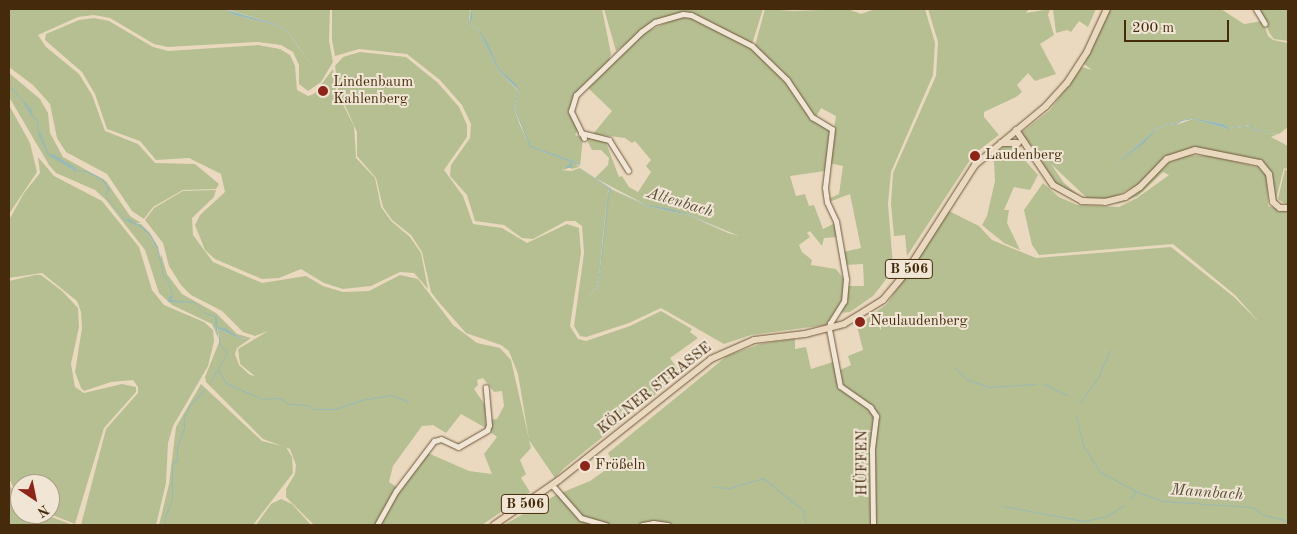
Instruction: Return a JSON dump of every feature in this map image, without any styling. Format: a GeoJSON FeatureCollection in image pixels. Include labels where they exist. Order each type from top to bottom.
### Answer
{"type":"FeatureCollection","features":[{"type":"Feature","properties":{"kind":"main road","name":"B 506"},"geometry":{"type":"LineString","coordinates":[[829,329],[857,318],[883,300],[906,274],[966,177],[995,145],[1046,106],[1068,83],[1087,52],[1107,9]]}},
{"type":"Feature","properties":{"kind":"main road"},"geometry":{"type":"LineString","coordinates":[[1014,132],[1018,143]]}},
{"type":"Feature","properties":{"kind":"main road"},"geometry":{"type":"LineString","coordinates":[[1014,132],[1059,190],[1077,199],[1095,203],[1113,201],[1130,194],[1167,159],[1184,152],[1200,151],[1250,159],[1267,170],[1274,203],[1280,208],[1288,208]]}},
{"type":"Feature","properties":{"kind":"main road"},"geometry":{"type":"LineString","coordinates":[[995,145],[1010,141],[1018,143],[1027,151]]}},
{"type":"Feature","properties":{"kind":"main road","name":"KÖLNER STRASSE"},"geometry":{"type":"LineString","coordinates":[[556,482],[711,359],[754,340],[829,329]]}},
{"type":"Feature","properties":{"kind":"main road","name":"B 506"},"geometry":{"type":"LineString","coordinates":[[494,525],[556,482]]}},
{"type":"Feature","properties":{"kind":"street"},"geometry":{"type":"LineString","coordinates":[[1256,9],[1265,24]]}},
{"type":"Feature","properties":{"kind":"street"},"geometry":{"type":"LineString","coordinates":[[628,171],[609,140],[583,136],[571,111],[576,95],[648,27],[672,16],[691,14],[752,46],[788,80],[812,117],[832,129],[825,183],[827,202],[836,221],[846,280],[844,300],[839,316],[830,323],[829,329]]}},
{"type":"Feature","properties":{"kind":"street","name":"HÜFFEN"},"geometry":{"type":"LineString","coordinates":[[829,329],[840,386],[870,407],[876,416],[872,451],[874,525]]}},
{"type":"Feature","properties":{"kind":"street"},"geometry":{"type":"LineString","coordinates":[[377,525],[396,491],[434,441],[441,439],[458,447],[487,430],[486,387]]}},
{"type":"Feature","properties":{"kind":"street"},"geometry":{"type":"LineString","coordinates":[[556,482],[581,518],[606,525]]}},
{"type":"Feature","properties":{"kind":"street"},"geometry":{"type":"LineString","coordinates":[[642,525],[653,523],[668,525]]}},
{"type":"Feature","properties":{"kind":"green space"},"geometry":{"type":"Polygon","coordinates":[[[9,9],[224,9],[234,15],[276,25],[288,32],[313,67],[288,31],[276,24],[226,9],[330,9],[329,41],[333,62],[321,82],[308,91],[299,84],[299,65],[293,52],[281,45],[258,42],[168,47],[154,44],[110,18],[94,15],[78,17],[38,35],[46,47],[79,74],[92,95],[105,131],[138,144],[155,163],[195,164],[219,184],[216,189],[183,190],[153,207],[144,219],[132,211],[107,174],[66,152],[57,138],[50,104],[33,85],[9,67],[9,9]]]}},
{"type":"Feature","properties":{"kind":"green space"},"geometry":{"type":"Polygon","coordinates":[[[332,9],[470,9],[469,24],[478,30],[498,70],[518,91],[514,108],[530,146],[515,108],[519,90],[499,69],[478,29],[470,24],[471,9],[602,9],[611,54],[609,61],[579,90],[570,113],[578,130],[575,135],[583,138],[580,166],[576,162],[530,147],[575,163],[579,167],[571,169],[570,163],[567,169],[561,170],[571,171],[580,168],[609,189],[607,196],[610,189],[646,206],[688,215],[739,236],[688,214],[646,205],[595,178],[608,165],[609,158],[601,150],[592,150],[585,136],[605,140],[619,177],[622,176],[629,187],[638,192],[651,172],[646,166],[651,160],[635,141],[632,143],[625,138],[593,134],[612,111],[588,88],[640,35],[676,18],[692,18],[753,49],[786,81],[811,118],[830,129],[825,171],[790,176],[796,196],[805,194],[809,206],[814,205],[823,229],[835,223],[838,237],[824,238],[822,246],[810,231],[807,233],[810,237],[799,245],[802,252],[812,260],[811,265],[836,269],[844,279],[842,300],[826,325],[751,335],[724,344],[661,308],[629,323],[586,337],[580,336],[574,326],[584,253],[582,226],[575,221],[566,221],[533,239],[522,238],[504,225],[475,221],[467,195],[450,176],[451,165],[470,138],[471,124],[462,105],[440,80],[407,54],[359,49],[335,56],[332,40],[332,9]],[[607,198],[599,276],[596,288],[587,298],[597,288],[600,276],[607,198]]]}},
{"type":"Feature","properties":{"kind":"green space"},"geometry":{"type":"Polygon","coordinates":[[[604,9],[763,9],[752,44],[694,14],[662,18],[616,51],[604,9]]]}},
{"type":"Feature","properties":{"kind":"green space"},"geometry":{"type":"Polygon","coordinates":[[[765,9],[793,11],[848,9],[861,14],[875,9],[925,9],[935,43],[933,75],[891,172],[888,204],[893,266],[891,273],[873,296],[850,312],[840,313],[847,286],[864,286],[863,264],[845,265],[843,252],[861,248],[850,194],[829,202],[828,199],[839,194],[843,166],[829,163],[836,116],[821,108],[816,117],[813,116],[797,91],[755,46],[765,9]]]}},
{"type":"Feature","properties":{"kind":"green space"},"geometry":{"type":"Polygon","coordinates":[[[928,9],[1029,9],[1026,13],[1050,9],[1048,15],[1054,35],[1040,44],[1056,74],[1035,81],[1028,73],[1017,85],[1022,92],[1016,97],[984,112],[984,117],[999,135],[974,154],[907,256],[905,235],[894,236],[891,204],[893,173],[936,76],[938,42],[928,9]]]}},
{"type":"Feature","properties":{"kind":"green space"},"geometry":{"type":"Polygon","coordinates":[[[1053,9],[1096,9],[1088,27],[1079,21],[1071,32],[1067,30],[1056,33],[1053,9]]]}},
{"type":"Feature","properties":{"kind":"green space"},"geometry":{"type":"Polygon","coordinates":[[[1110,9],[1221,9],[1244,24],[1263,21],[1268,36],[1273,40],[1288,43],[1288,127],[1279,134],[1253,129],[1250,125],[1229,128],[1224,124],[1193,118],[1181,120],[1176,124],[1168,123],[1157,128],[1114,166],[1157,129],[1168,124],[1176,125],[1193,119],[1228,129],[1250,126],[1253,130],[1278,134],[1271,137],[1288,146],[1288,169],[1284,168],[1276,199],[1278,203],[1274,199],[1272,180],[1257,160],[1191,149],[1170,155],[1140,184],[1108,200],[1087,198],[1051,164],[1064,183],[1084,200],[1055,184],[1021,133],[1050,110],[1082,67],[1092,70],[1084,64],[1110,9]]]}},
{"type":"Feature","properties":{"kind":"green space"},"geometry":{"type":"Polygon","coordinates":[[[1258,9],[1288,9],[1288,41],[1274,39],[1258,9]]]}},
{"type":"Feature","properties":{"kind":"green space"},"geometry":{"type":"Polygon","coordinates":[[[94,18],[109,21],[153,47],[168,51],[258,45],[280,49],[290,55],[295,66],[297,90],[308,96],[314,94],[333,69],[336,91],[354,126],[356,158],[375,178],[381,207],[391,221],[410,237],[421,253],[428,289],[414,273],[400,272],[371,286],[343,289],[324,283],[301,269],[279,278],[262,279],[215,259],[205,250],[195,225],[200,215],[225,192],[221,174],[189,158],[156,160],[140,141],[107,129],[95,94],[82,72],[45,40],[46,34],[79,20],[94,18]]]}},
{"type":"Feature","properties":{"kind":"green space"},"geometry":{"type":"Polygon","coordinates":[[[360,52],[406,57],[438,83],[459,107],[467,125],[467,137],[444,170],[463,196],[473,224],[502,228],[527,243],[567,224],[579,228],[581,253],[570,326],[578,339],[586,341],[630,326],[661,311],[692,329],[690,332],[698,338],[670,358],[681,374],[564,468],[555,478],[529,440],[518,374],[509,351],[501,345],[466,333],[437,300],[431,292],[422,252],[411,235],[392,220],[383,207],[376,178],[357,156],[357,132],[338,90],[335,66],[343,57],[360,52]]]}},
{"type":"Feature","properties":{"kind":"green space"},"geometry":{"type":"Polygon","coordinates":[[[9,73],[40,99],[48,113],[50,133],[63,157],[106,181],[130,216],[141,223],[132,224],[141,224],[150,233],[158,247],[141,226],[157,247],[167,274],[182,294],[216,313],[237,334],[251,338],[237,348],[235,354],[239,365],[250,375],[255,376],[240,364],[238,349],[268,331],[255,336],[243,332],[222,311],[191,295],[181,285],[169,266],[163,243],[145,220],[154,208],[183,191],[216,190],[214,197],[192,218],[193,235],[213,262],[262,283],[306,276],[323,286],[343,292],[369,291],[400,275],[418,279],[453,325],[477,343],[500,348],[511,360],[531,448],[520,460],[526,474],[521,478],[530,492],[482,525],[379,525],[394,497],[428,453],[469,471],[492,474],[484,454],[497,437],[488,430],[490,420],[497,419],[504,406],[502,391],[494,392],[483,378],[477,380],[478,385],[474,389],[485,405],[486,428],[461,414],[446,433],[433,425],[422,426],[393,466],[389,482],[397,487],[375,525],[314,525],[286,497],[286,489],[295,474],[296,465],[290,449],[263,439],[206,382],[205,377],[220,340],[217,328],[240,339],[248,339],[240,338],[216,327],[217,319],[215,327],[219,340],[212,324],[172,305],[159,293],[145,250],[106,200],[95,190],[56,173],[49,165],[9,97],[9,73]]]}},
{"type":"Feature","properties":{"kind":"green space"},"geometry":{"type":"Polygon","coordinates":[[[9,105],[30,143],[37,172],[9,214],[9,105]]]}},
{"type":"Feature","properties":{"kind":"green space"},"geometry":{"type":"Polygon","coordinates":[[[1007,145],[1015,149],[1038,175],[1030,190],[1014,187],[1004,210],[1009,210],[1007,223],[1020,250],[1004,243],[982,225],[987,216],[995,181],[994,162],[990,156],[1007,145]]]}},
{"type":"Feature","properties":{"kind":"green space"},"geometry":{"type":"Polygon","coordinates":[[[1188,155],[1210,156],[1258,167],[1267,176],[1268,206],[1288,212],[1288,525],[504,525],[556,495],[590,481],[614,464],[608,453],[727,356],[760,344],[795,339],[795,349],[806,347],[811,369],[833,362],[838,371],[851,365],[848,356],[863,350],[857,326],[887,304],[949,211],[979,226],[992,240],[1036,258],[1171,247],[1234,297],[1260,323],[1235,295],[1173,244],[1039,255],[1032,245],[1024,210],[1043,183],[1059,197],[1077,205],[1119,207],[1137,198],[1169,175],[1163,172],[1138,196],[1116,204],[1165,164],[1188,155]]]}},
{"type":"Feature","properties":{"kind":"green space"},"geometry":{"type":"Polygon","coordinates":[[[38,157],[54,176],[102,201],[139,247],[152,290],[164,305],[204,322],[213,330],[214,341],[208,366],[173,426],[168,443],[166,483],[156,525],[81,525],[106,429],[138,393],[138,387],[133,380],[111,382],[84,391],[75,372],[82,328],[81,312],[77,301],[42,273],[9,278],[9,220],[24,193],[40,173],[38,157]]]}},
{"type":"Feature","properties":{"kind":"green space"},"geometry":{"type":"Polygon","coordinates":[[[1285,169],[1288,172],[1288,206],[1278,199],[1285,169]]]}},
{"type":"Feature","properties":{"kind":"green space"},"geometry":{"type":"Polygon","coordinates":[[[41,275],[62,291],[78,308],[79,327],[71,364],[75,387],[84,393],[122,384],[136,387],[136,392],[104,428],[75,524],[60,518],[60,474],[10,474],[10,480],[9,478],[9,281],[41,275]]]}},
{"type":"Feature","properties":{"kind":"green space"},"geometry":{"type":"Polygon","coordinates":[[[201,384],[262,441],[286,447],[292,457],[293,473],[253,525],[159,525],[169,484],[176,427],[201,384]]]}},
{"type":"Feature","properties":{"kind":"green space"},"geometry":{"type":"Polygon","coordinates":[[[9,484],[10,524],[60,524],[60,520],[73,525],[9,525],[9,484]]]}},
{"type":"Feature","properties":{"kind":"green space"},"geometry":{"type":"Polygon","coordinates":[[[281,499],[292,504],[311,525],[256,525],[271,504],[281,499]]]}},
{"type":"Feature","properties":{"kind":"water"},"geometry":{"type":"Polygon","coordinates":[[[224,9],[276,24],[288,31],[314,66],[288,32],[276,25],[234,15],[224,9]]]}},
{"type":"Feature","properties":{"kind":"water"},"geometry":{"type":"Polygon","coordinates":[[[471,9],[473,16],[470,24],[478,29],[487,42],[499,69],[516,84],[519,90],[515,108],[531,146],[576,162],[580,166],[572,162],[572,168],[565,168],[571,162],[530,147],[514,108],[518,90],[498,70],[478,30],[469,24],[471,9]]]}},
{"type":"Feature","properties":{"kind":"water"},"geometry":{"type":"Polygon","coordinates":[[[9,87],[13,89],[31,109],[33,116],[38,121],[39,133],[41,133],[49,154],[55,155],[76,168],[76,170],[87,171],[103,179],[110,189],[106,194],[109,200],[125,219],[129,219],[143,227],[151,236],[158,247],[164,275],[170,283],[173,296],[171,300],[194,302],[205,313],[216,316],[217,327],[225,328],[240,338],[249,340],[240,339],[217,328],[219,340],[215,327],[215,317],[205,314],[194,303],[168,302],[169,297],[172,296],[169,283],[163,276],[157,248],[150,237],[142,228],[125,220],[109,201],[105,194],[108,189],[102,180],[86,172],[75,171],[48,155],[38,134],[37,121],[32,117],[22,100],[9,87]]]}},
{"type":"Feature","properties":{"kind":"water"},"geometry":{"type":"Polygon","coordinates":[[[1193,118],[1224,124],[1229,128],[1251,125],[1254,129],[1279,134],[1253,130],[1250,126],[1228,129],[1193,119],[1182,121],[1176,125],[1168,124],[1157,129],[1144,143],[1114,166],[1157,128],[1168,123],[1176,124],[1181,120],[1193,118]]]}},
{"type":"Feature","properties":{"kind":"water"},"geometry":{"type":"Polygon","coordinates":[[[580,168],[613,190],[646,205],[688,214],[739,236],[688,215],[646,206],[610,189],[600,276],[597,288],[587,299],[596,288],[599,276],[609,189],[580,168]]]}},
{"type":"Feature","properties":{"kind":"waterway"},"geometry":{"type":"LineString","coordinates":[[1286,194],[1288,187]]}},
{"type":"Feature","properties":{"kind":"waterway"},"geometry":{"type":"LineString","coordinates":[[210,382],[227,352],[219,344],[219,337]]}},
{"type":"Feature","properties":{"kind":"waterway"},"geometry":{"type":"LineString","coordinates":[[1080,403],[1098,377],[1110,350]]}},
{"type":"Feature","properties":{"kind":"waterway","name":"Mannbach"},"geometry":{"type":"LineString","coordinates":[[955,368],[968,380],[988,387],[1036,384]]}},
{"type":"Feature","properties":{"kind":"waterway"},"geometry":{"type":"LineString","coordinates":[[219,370],[226,383],[262,399],[280,398],[289,404],[308,405],[313,409],[334,409],[361,400],[391,395],[408,402]]}},
{"type":"Feature","properties":{"kind":"waterway","name":"Mannbach"},"geometry":{"type":"LineString","coordinates":[[1044,384],[1067,395]]}},
{"type":"Feature","properties":{"kind":"waterway"},"geometry":{"type":"LineString","coordinates":[[165,525],[164,520],[172,498],[172,464],[177,460],[177,447],[184,428],[184,417],[190,405],[204,390]]}},
{"type":"Feature","properties":{"kind":"waterway","name":"Mannbach"},"geometry":{"type":"LineString","coordinates":[[1076,416],[1084,447],[1100,472],[1135,491],[1162,501],[1252,507],[1264,515],[1288,521]]}},
{"type":"Feature","properties":{"kind":"waterway"},"geometry":{"type":"LineString","coordinates":[[714,487],[729,488],[763,478],[803,510],[806,525]]}},
{"type":"Feature","properties":{"kind":"waterway"},"geometry":{"type":"LineString","coordinates":[[1131,499],[1135,491]]}},
{"type":"Feature","properties":{"kind":"waterway"},"geometry":{"type":"LineString","coordinates":[[1003,506],[1084,521],[1107,516],[1124,505]]}},
{"type":"Feature","properties":{"kind":"place","name":"Lindenbaum Kahlenberg"},"geometry":{"type":"Point","coordinates":[323,91]}},
{"type":"Feature","properties":{"kind":"place","name":"Laudenberg"},"geometry":{"type":"Point","coordinates":[975,156]}},
{"type":"Feature","properties":{"kind":"place","name":"Neulaudenberg"},"geometry":{"type":"Point","coordinates":[860,322]}},
{"type":"Feature","properties":{"kind":"place","name":"Frößeln"},"geometry":{"type":"Point","coordinates":[585,466]}},
{"type":"Feature","properties":{"kind":"water label","name":"Altenbach"},"geometry":{"type":"Point","coordinates":[680,203]}}]}
